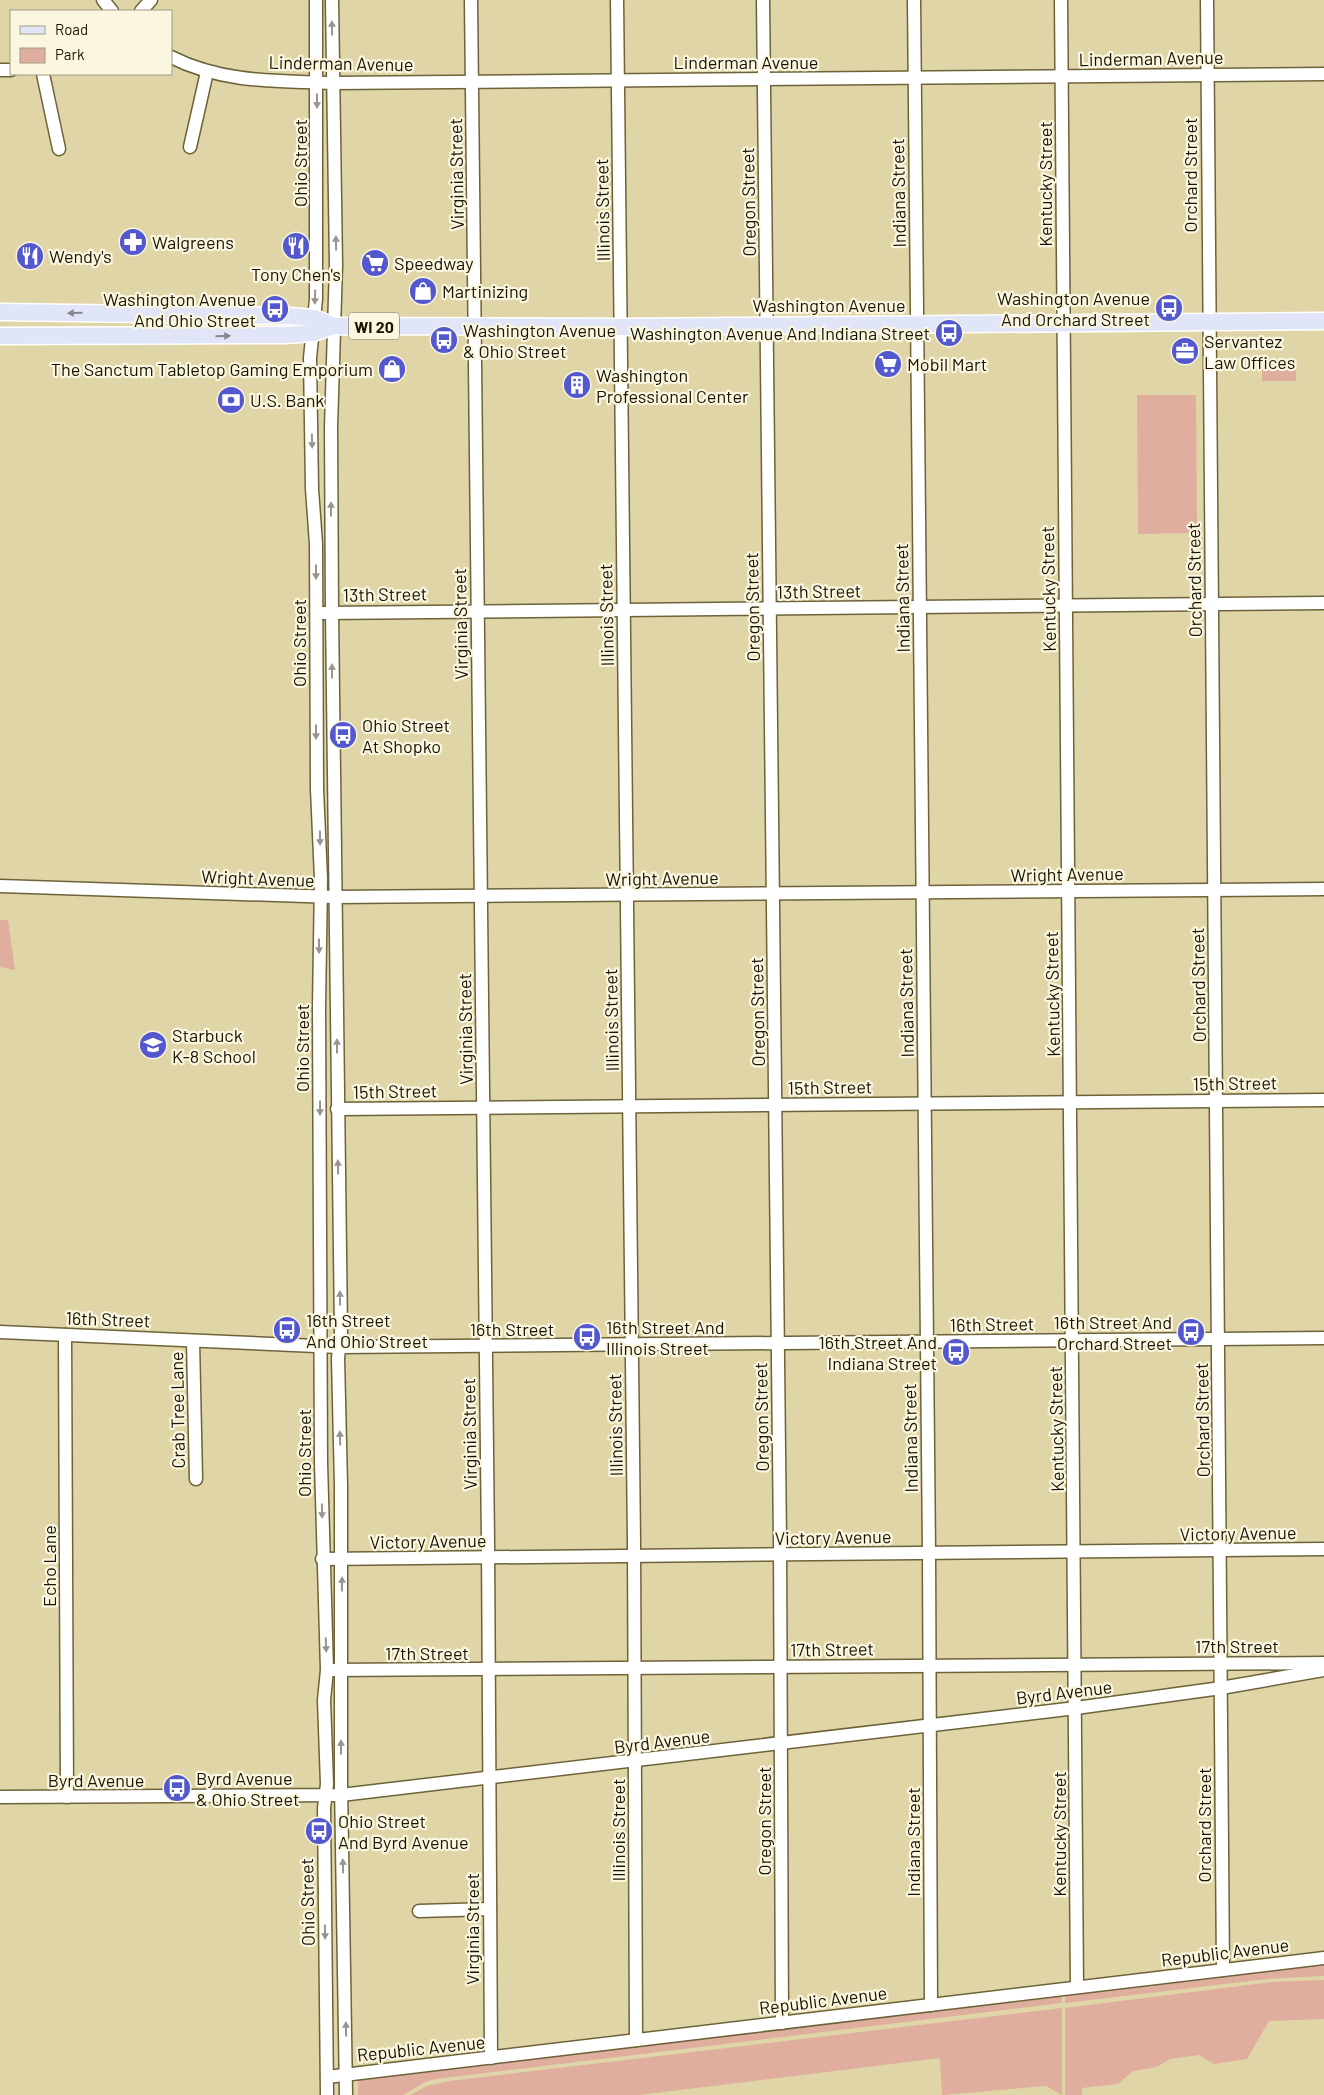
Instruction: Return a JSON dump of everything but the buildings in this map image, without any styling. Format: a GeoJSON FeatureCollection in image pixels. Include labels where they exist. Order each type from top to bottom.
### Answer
{"type":"FeatureCollection","features":[{"type":"Feature","properties":{"kind":"main road","name":"Washington Avenue"},"geometry":{"type":"LineString","coordinates":[[0,312],[193,313],[313,326]]}},
{"type":"Feature","properties":{"kind":"main road"},"geometry":{"type":"LineString","coordinates":[[0,322],[27,320],[44,313]]}},
{"type":"Feature","properties":{"kind":"main road"},"geometry":{"type":"LineString","coordinates":[[38,336],[38,330],[44,326],[84,326],[136,313]]}},
{"type":"Feature","properties":{"kind":"main road"},"geometry":{"type":"LineString","coordinates":[[105,336],[148,323],[179,323],[187,321],[193,313]]}},
{"type":"Feature","properties":{"kind":"main road","name":"Washington Avenue"},"geometry":{"type":"LineString","coordinates":[[0,336],[175,337],[313,326],[621,327],[1324,321]]}},
{"type":"Feature","properties":{"kind":"street"},"geometry":{"type":"LineString","coordinates":[[103,0],[111,10]]}},
{"type":"Feature","properties":{"kind":"street"},"geometry":{"type":"LineString","coordinates":[[142,10],[151,0]]}},
{"type":"Feature","properties":{"kind":"street","name":"Ohio Street"},"geometry":{"type":"LineString","coordinates":[[316,0],[317,82],[313,326],[310,358],[312,489],[316,544],[315,613],[320,897],[322,1559],[327,1670],[324,1700],[327,1784],[325,1796],[327,2095]]}},
{"type":"Feature","properties":{"kind":"street","name":"Ohio Street"},"geometry":{"type":"LineString","coordinates":[[332,0],[336,265],[331,427],[332,612],[340,1347],[338,1358],[342,1559],[340,1670],[341,1796],[346,2095]]}},
{"type":"Feature","properties":{"kind":"street","name":"Virginia Street"},"geometry":{"type":"LineString","coordinates":[[471,0],[488,1558],[490,2058]]}},
{"type":"Feature","properties":{"kind":"street","name":"Illinois Street"},"geometry":{"type":"LineString","coordinates":[[617,0],[634,1556],[636,2040]]}},
{"type":"Feature","properties":{"kind":"street","name":"Oregon Street"},"geometry":{"type":"LineString","coordinates":[[763,0],[780,1555],[782,2023]]}},
{"type":"Feature","properties":{"kind":"street","name":"Indiana Street"},"geometry":{"type":"LineString","coordinates":[[914,0],[929,1553],[931,2005]]}},
{"type":"Feature","properties":{"kind":"street","name":"Kentucky Street"},"geometry":{"type":"LineString","coordinates":[[1060,0],[1075,1552],[1077,1987]]}},
{"type":"Feature","properties":{"kind":"street","name":"Orchard Street"},"geometry":{"type":"LineString","coordinates":[[1206,0],[1221,1550],[1223,1970]]}},
{"type":"Feature","properties":{"kind":"street","name":"Linderman Avenue"},"geometry":{"type":"LineString","coordinates":[[172,58],[207,72],[248,80],[333,83],[1324,74]]}},
{"type":"Feature","properties":{"kind":"street"},"geometry":{"type":"LineString","coordinates":[[190,147],[207,72]]}},
{"type":"Feature","properties":{"kind":"street"},"geometry":{"type":"LineString","coordinates":[[43,75],[59,149]]}},
{"type":"Feature","properties":{"kind":"street","name":"13th Street"},"geometry":{"type":"LineString","coordinates":[[315,613],[1324,603]]}},
{"type":"Feature","properties":{"kind":"street","name":"Wright Avenue"},"geometry":{"type":"LineString","coordinates":[[0,886],[335,898],[1324,889]]}},
{"type":"Feature","properties":{"kind":"street"},"geometry":{"type":"LineString","coordinates":[[319,1007],[337,1016]]}},
{"type":"Feature","properties":{"kind":"street","name":"15th Street"},"geometry":{"type":"LineString","coordinates":[[337,1109],[1324,1100]]}},
{"type":"Feature","properties":{"kind":"street","name":"16th Street"},"geometry":{"type":"LineString","coordinates":[[0,1332],[340,1347],[1324,1338]]}},
{"type":"Feature","properties":{"kind":"street","name":"Echo Lane"},"geometry":{"type":"LineString","coordinates":[[65,1335],[66,1797]]}},
{"type":"Feature","properties":{"kind":"street","name":"Crab Tree Lane"},"geometry":{"type":"LineString","coordinates":[[193,1341],[196,1479]]}},
{"type":"Feature","properties":{"kind":"street","name":"Victory Avenue"},"geometry":{"type":"LineString","coordinates":[[322,1559],[1324,1550]]}},
{"type":"Feature","properties":{"kind":"street","name":"17th Street"},"geometry":{"type":"LineString","coordinates":[[327,1670],[1324,1663]]}},
{"type":"Feature","properties":{"kind":"street","name":"Byrd Avenue"},"geometry":{"type":"LineString","coordinates":[[0,1797],[341,1796],[489,1780],[1076,1708],[1221,1688],[1324,1670]]}},
{"type":"Feature","properties":{"kind":"street"},"geometry":{"type":"LineString","coordinates":[[419,1911],[490,1909]]}},
{"type":"Feature","properties":{"kind":"street","name":"Republic Avenue"},"geometry":{"type":"LineString","coordinates":[[327,2077],[1324,1958]]}},
{"type":"Feature","properties":{"kind":"green space"},"geometry":{"type":"Polygon","coordinates":[[[1262,364],[1296,364],[1296,381],[1262,381],[1262,364]]]}},
{"type":"Feature","properties":{"kind":"green space"},"geometry":{"type":"Polygon","coordinates":[[[1137,395],[1196,395],[1197,533],[1138,534],[1137,395]]]}},
{"type":"Feature","properties":{"kind":"green space"},"geometry":{"type":"Polygon","coordinates":[[[0,920],[8,920],[15,970],[0,967],[0,920]]]}},
{"type":"Feature","properties":{"kind":"green space"},"geometry":{"type":"Polygon","coordinates":[[[1324,1963],[1324,1976],[1267,1979],[1065,2003],[1065,1994],[1324,1963]]]}},
{"type":"Feature","properties":{"kind":"green space"},"geometry":{"type":"Polygon","coordinates":[[[1324,1980],[1324,2019],[1269,2021],[1247,2059],[1214,2064],[1199,2055],[1170,2059],[1157,2067],[1133,2071],[1118,2084],[1082,2088],[1082,2095],[1065,2095],[1065,2008],[1272,1982],[1324,1980]]]}},
{"type":"Feature","properties":{"kind":"green space"},"geometry":{"type":"Polygon","coordinates":[[[1062,1995],[1062,2003],[436,2079],[425,2082],[403,2095],[358,2095],[358,2081],[361,2079],[1062,1995]]]}},
{"type":"Feature","properties":{"kind":"green space"},"geometry":{"type":"Polygon","coordinates":[[[1062,2008],[1062,2095],[1046,2086],[942,2095],[940,2058],[639,2095],[410,2095],[427,2086],[450,2081],[1062,2008]]]}},
{"type":"Feature","properties":{"kind":"place","name":"Walgreens"},"geometry":{"type":"Point","coordinates":[133,242]}},
{"type":"Feature","properties":{"kind":"place","name":"Tony Chen's"},"geometry":{"type":"Point","coordinates":[296,246]}},
{"type":"Feature","properties":{"kind":"place","name":"Wendy's"},"geometry":{"type":"Point","coordinates":[30,256]}},
{"type":"Feature","properties":{"kind":"place","name":"Speedway"},"geometry":{"type":"Point","coordinates":[375,263]}},
{"type":"Feature","properties":{"kind":"place","name":"Martinizing"},"geometry":{"type":"Point","coordinates":[423,291]}},
{"type":"Feature","properties":{"kind":"place","name":"Washington Avenue And Orchard Street"},"geometry":{"type":"Point","coordinates":[1169,308]}},
{"type":"Feature","properties":{"kind":"place","name":"Washington Avenue And Ohio Street"},"geometry":{"type":"Point","coordinates":[275,309]}},
{"type":"Feature","properties":{"kind":"place","name":"Washington Avenue And Indiana Street"},"geometry":{"type":"Point","coordinates":[949,333]}},
{"type":"Feature","properties":{"kind":"place","name":"Washington Avenue & Ohio Street"},"geometry":{"type":"Point","coordinates":[444,340]}},
{"type":"Feature","properties":{"kind":"place","name":"Servantez Law Offices"},"geometry":{"type":"Point","coordinates":[1185,351]}},
{"type":"Feature","properties":{"kind":"place","name":"Mobil Mart"},"geometry":{"type":"Point","coordinates":[888,364]}},
{"type":"Feature","properties":{"kind":"place","name":"The Sanctum Tabletop Gaming Emporium"},"geometry":{"type":"Point","coordinates":[392,369]}},
{"type":"Feature","properties":{"kind":"place","name":"Washington Professional Center"},"geometry":{"type":"Point","coordinates":[577,385]}},
{"type":"Feature","properties":{"kind":"place","name":"U.S. Bank"},"geometry":{"type":"Point","coordinates":[231,400]}},
{"type":"Feature","properties":{"kind":"place","name":"Ohio Street At Shopko"},"geometry":{"type":"Point","coordinates":[343,735]}},
{"type":"Feature","properties":{"kind":"place","name":"Starbuck K-8 School"},"geometry":{"type":"Point","coordinates":[153,1045]}},
{"type":"Feature","properties":{"kind":"place","name":"16th Street And Ohio Street"},"geometry":{"type":"Point","coordinates":[287,1330]}},
{"type":"Feature","properties":{"kind":"place","name":"16th Street And Orchard Street"},"geometry":{"type":"Point","coordinates":[1191,1332]}},
{"type":"Feature","properties":{"kind":"place","name":"16th Street And Illinois Street"},"geometry":{"type":"Point","coordinates":[587,1337]}},
{"type":"Feature","properties":{"kind":"place","name":"16th Street And Indiana Street"},"geometry":{"type":"Point","coordinates":[956,1352]}},
{"type":"Feature","properties":{"kind":"place","name":"Byrd Avenue & Ohio Street"},"geometry":{"type":"Point","coordinates":[177,1788]}},
{"type":"Feature","properties":{"kind":"place","name":"Ohio Street And Byrd Avenue"},"geometry":{"type":"Point","coordinates":[319,1831]}}]}
